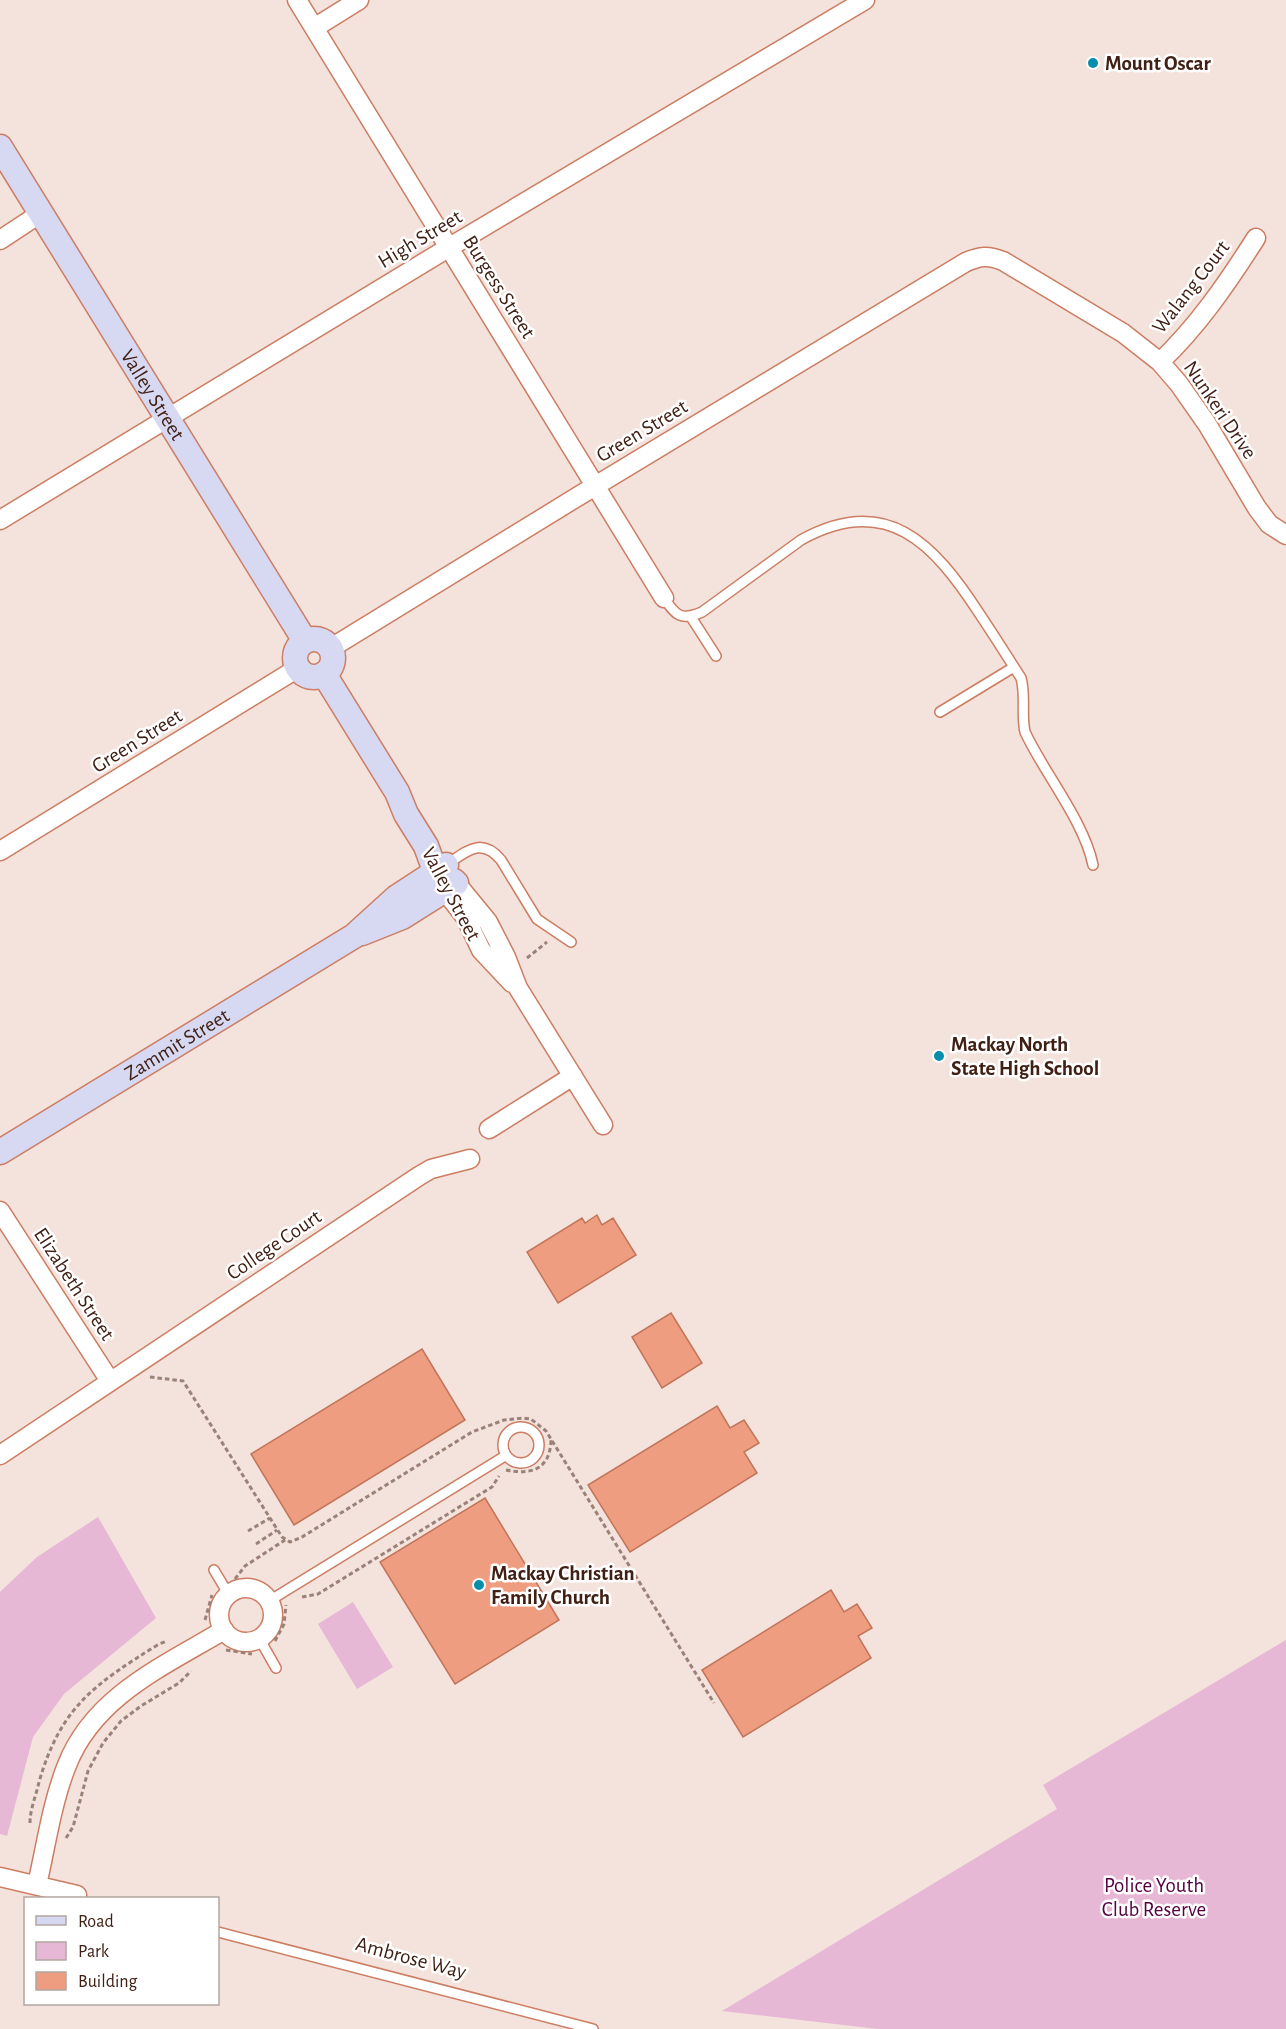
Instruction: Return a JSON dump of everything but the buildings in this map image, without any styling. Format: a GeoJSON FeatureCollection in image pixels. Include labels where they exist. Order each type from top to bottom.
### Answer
{"type":"FeatureCollection","features":[{"type":"Feature","properties":{"kind":"street","name":"Burgess Street"},"geometry":{"type":"LineString","coordinates":[[297,0],[664,598]]}},
{"type":"Feature","properties":{"kind":"street"},"geometry":{"type":"LineString","coordinates":[[314,28],[359,0]]}},
{"type":"Feature","properties":{"kind":"street","name":"High Street"},"geometry":{"type":"LineString","coordinates":[[0,520],[448,248],[865,0]]}},
{"type":"Feature","properties":{"kind":"street","name":"Valley Street"},"geometry":{"type":"LineString","coordinates":[[0,147],[305,641]]}},
{"type":"Feature","properties":{"kind":"street"},"geometry":{"type":"LineString","coordinates":[[0,240],[40,213]]}},
{"type":"Feature","properties":{"kind":"street","name":"Walang Court"},"geometry":{"type":"LineString","coordinates":[[1160,362],[1180,343],[1230,279],[1256,238]]}},
{"type":"Feature","properties":{"kind":"street","name":"Nunkeri Drive"},"geometry":{"type":"LineString","coordinates":[[978,257],[990,256],[1003,261],[1123,333],[1160,362],[1179,384],[1207,424],[1257,508],[1269,524],[1286,535]]}},
{"type":"Feature","properties":{"kind":"street","name":"Green Street"},"geometry":{"type":"LineString","coordinates":[[331,648],[945,274],[978,257]]}},
{"type":"Feature","properties":{"kind":"street"},"geometry":{"type":"LineString","coordinates":[[316,639],[331,648],[333,660],[329,671],[319,677],[307,676],[298,668],[295,656],[305,641],[316,639]]}},
{"type":"Feature","properties":{"kind":"street","name":"Green Street"},"geometry":{"type":"LineString","coordinates":[[0,851],[298,668]]}},
{"type":"Feature","properties":{"kind":"street","name":"Valley Street"},"geometry":{"type":"LineString","coordinates":[[324,674],[397,792],[437,838],[446,878],[481,950],[518,988],[603,1125]]}},
{"type":"Feature","properties":{"kind":"street","name":"Zammit Street"},"geometry":{"type":"LineString","coordinates":[[0,1152],[354,936],[394,921],[446,878]]}},
{"type":"Feature","properties":{"kind":"street"},"geometry":{"type":"LineString","coordinates":[[489,1129],[573,1076]]}},
{"type":"Feature","properties":{"kind":"street","name":"College Court"},"geometry":{"type":"LineString","coordinates":[[0,1455],[419,1176],[431,1169],[470,1159]]}},
{"type":"Feature","properties":{"kind":"street","name":"Elizabeth Street"},"geometry":{"type":"LineString","coordinates":[[0,1211],[110,1382]]}},
{"type":"Feature","properties":{"kind":"street"},"geometry":{"type":"LineString","coordinates":[[240,1589],[252,1589],[264,1595],[269,1601],[273,1620],[262,1644],[239,1641],[230,1637],[224,1630],[220,1621],[220,1611],[229,1595],[240,1589]]}},
{"type":"Feature","properties":{"kind":"street"},"geometry":{"type":"LineString","coordinates":[[37,1885],[66,1767],[86,1730],[103,1709],[119,1695],[224,1630]]}},
{"type":"Feature","properties":{"kind":"street"},"geometry":{"type":"LineString","coordinates":[[0,1877],[80,1896]]}},
{"type":"Feature","properties":{"kind":"lane"},"geometry":{"type":"LineString","coordinates":[[664,598],[674,612],[691,617],[702,612],[801,540],[817,531],[856,522],[889,525],[904,530],[945,564],[1021,678],[1025,732],[1066,805],[1090,852],[1093,865]]}},
{"type":"Feature","properties":{"kind":"lane"},"geometry":{"type":"LineString","coordinates":[[691,617],[716,656]]}},
{"type":"Feature","properties":{"kind":"lane"},"geometry":{"type":"LineString","coordinates":[[940,712],[1014,668]]}},
{"type":"Feature","properties":{"kind":"lane"},"geometry":{"type":"LineString","coordinates":[[446,878],[475,848],[493,852],[501,860],[536,917],[571,942]]}},
{"type":"Feature","properties":{"kind":"lane"},"geometry":{"type":"LineString","coordinates":[[520,1427],[525,1428],[538,1438],[539,1448],[530,1461],[519,1464],[506,1456],[503,1451],[503,1440],[510,1431],[520,1427]]}},
{"type":"Feature","properties":{"kind":"lane"},"geometry":{"type":"LineString","coordinates":[[269,1601],[506,1456]]}},
{"type":"Feature","properties":{"kind":"lane"},"geometry":{"type":"LineString","coordinates":[[214,1570],[229,1595]]}},
{"type":"Feature","properties":{"kind":"lane"},"geometry":{"type":"LineString","coordinates":[[262,1644],[276,1668]]}},
{"type":"Feature","properties":{"kind":"lane","name":"Ambrose Way"},"geometry":{"type":"LineString","coordinates":[[219,1932],[593,2029]]}},
{"type":"Feature","properties":{"kind":"path"},"geometry":{"type":"LineString","coordinates":[[527,958],[542,947],[555,931]]}},
{"type":"Feature","properties":{"kind":"path"},"geometry":{"type":"LineString","coordinates":[[295,1599],[318,1594],[492,1487],[504,1471],[523,1474],[535,1470],[548,1456],[551,1438]]}},
{"type":"Feature","properties":{"kind":"path"},"geometry":{"type":"LineString","coordinates":[[248,1531],[270,1518]]}},
{"type":"Feature","properties":{"kind":"path"},"geometry":{"type":"LineString","coordinates":[[256,1544],[278,1530]]}},
{"type":"Feature","properties":{"kind":"path"},"geometry":{"type":"LineString","coordinates":[[220,1650],[251,1654],[262,1644],[277,1640],[282,1632],[286,1606],[289,1602]]}},
{"type":"Feature","properties":{"kind":"path"},"geometry":{"type":"LineString","coordinates":[[64,1841],[73,1827],[87,1771],[103,1743],[121,1722],[141,1706],[184,1679],[194,1665]]}},
{"type":"Feature","properties":{"kind":"green space"},"geometry":{"type":"Polygon","coordinates":[[[98,1517],[156,1618],[64,1694],[33,1737],[7,1836],[0,1834],[0,1592],[37,1557],[98,1517]]]}},
{"type":"Feature","properties":{"kind":"green space"},"geometry":{"type":"Polygon","coordinates":[[[353,1602],[393,1667],[357,1689],[318,1624],[353,1602]]]}},
{"type":"Feature","properties":{"kind":"green space","name":"Police Youth Club Reserve"},"geometry":{"type":"Polygon","coordinates":[[[1286,1640],[1286,2029],[878,2029],[722,2011],[1057,1809],[1043,1785],[1286,1640]]]}},
{"type":"Feature","properties":{"kind":"place","name":"Mount Oscar"},"geometry":{"type":"Point","coordinates":[1093,63]}},
{"type":"Feature","properties":{"kind":"place","name":"Mackay North State High School"},"geometry":{"type":"Point","coordinates":[939,1056]}},
{"type":"Feature","properties":{"kind":"place","name":"Mackay Christian Family Church"},"geometry":{"type":"Point","coordinates":[479,1585]}}]}
